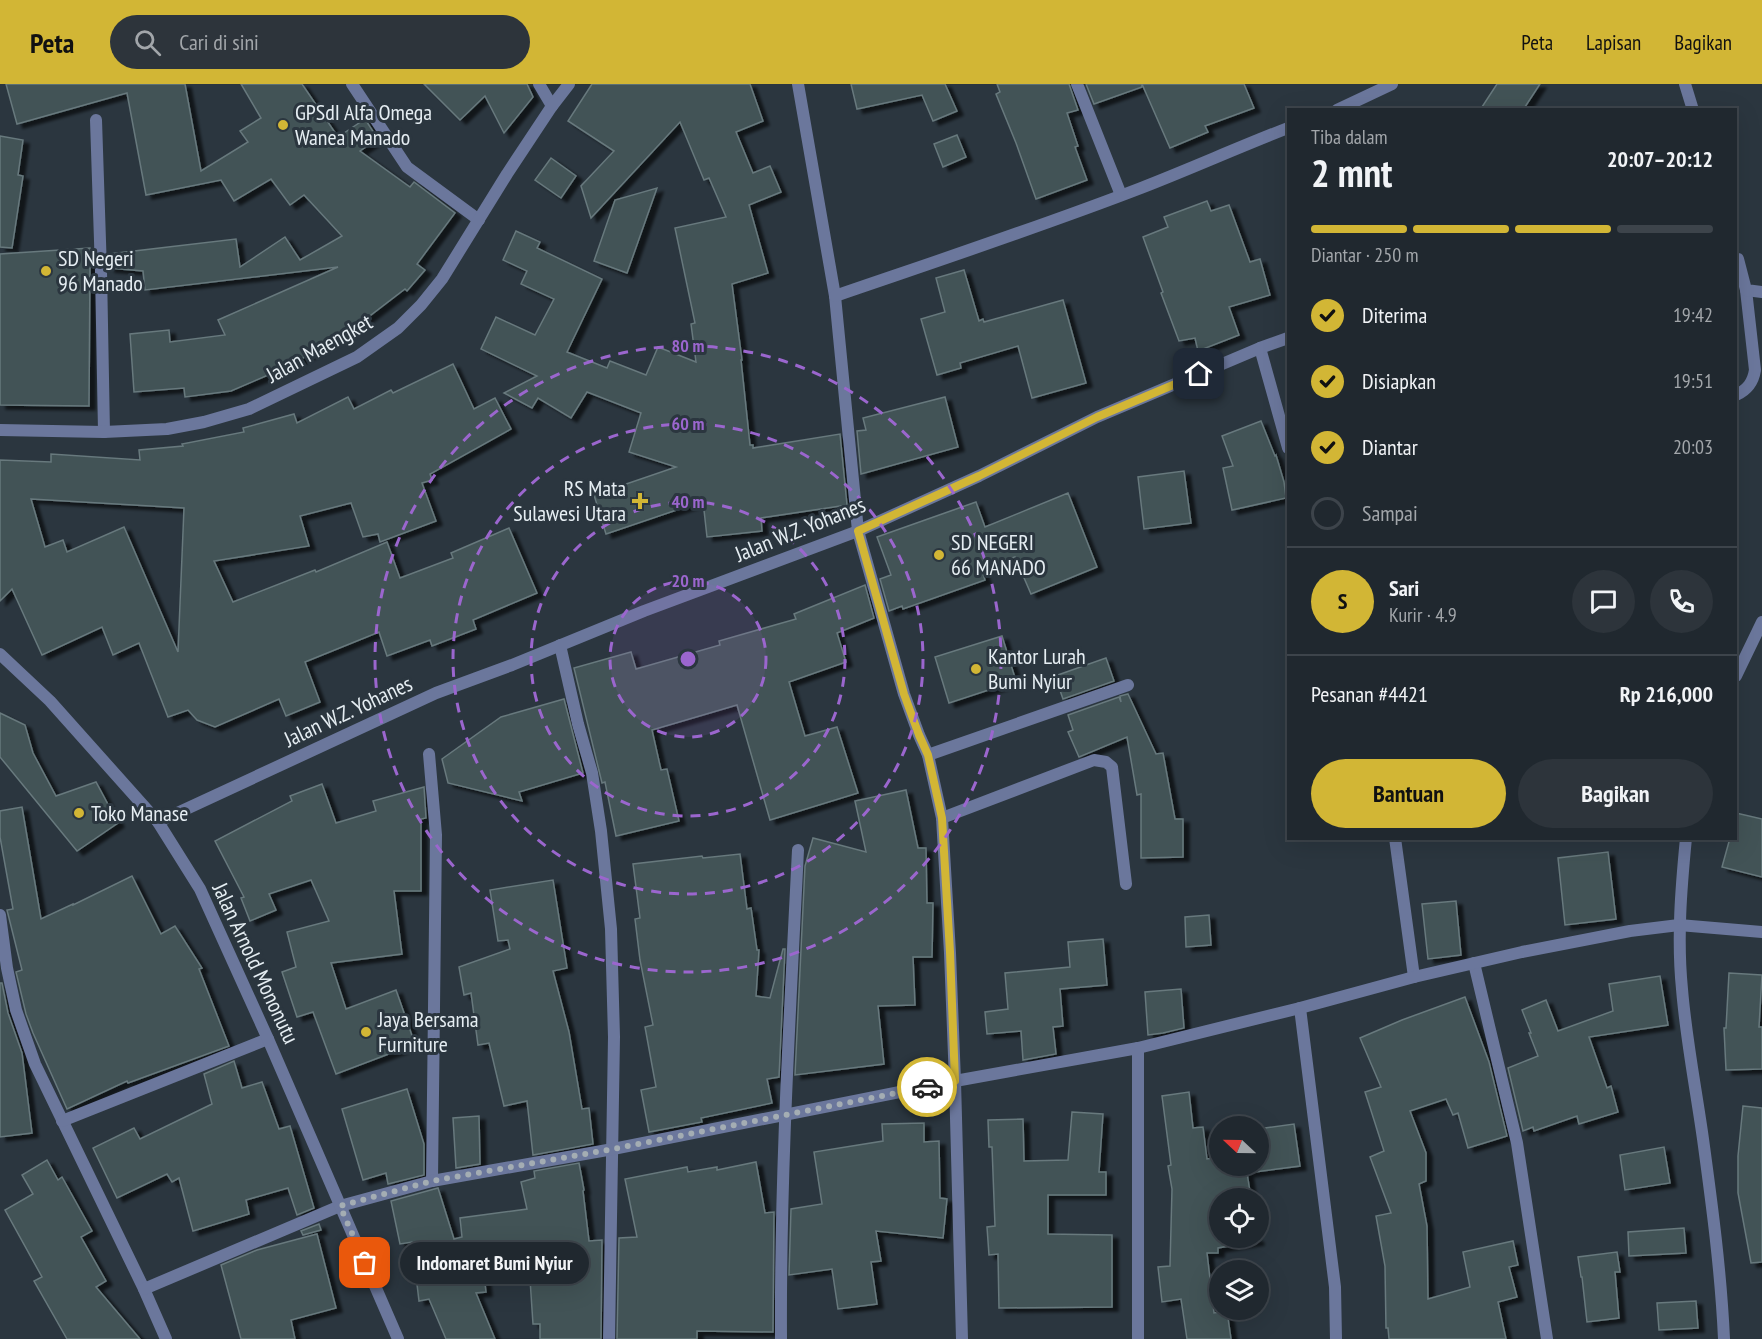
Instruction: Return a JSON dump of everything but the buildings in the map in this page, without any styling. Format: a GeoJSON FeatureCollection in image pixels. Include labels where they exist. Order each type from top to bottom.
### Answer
{"type":"FeatureCollection","features":[{"type":"Feature","properties":{"kind":"street"},"geometry":{"type":"LineString","coordinates":[[352,84],[407,167],[478,220]]}},
{"type":"Feature","properties":{"kind":"street"},"geometry":{"type":"LineString","coordinates":[[539,84],[552,106]]}},
{"type":"Feature","properties":{"kind":"street","name":"Jalan Maengket"},"geometry":{"type":"LineString","coordinates":[[0,430],[104,432],[167,429],[204,422],[249,410],[357,357],[398,328],[442,279],[552,106],[569,84]]}},
{"type":"Feature","properties":{"kind":"street"},"geometry":{"type":"LineString","coordinates":[[798,84],[835,296],[858,531],[904,694],[928,755],[942,818],[955,1081],[962,1339]]}},
{"type":"Feature","properties":{"kind":"street"},"geometry":{"type":"LineString","coordinates":[[1077,84],[1121,195]]}},
{"type":"Feature","properties":{"kind":"street"},"geometry":{"type":"LineString","coordinates":[[1341,108],[1392,84]]}},
{"type":"Feature","properties":{"kind":"street"},"geometry":{"type":"LineString","coordinates":[[1685,84],[1692,108]]}},
{"type":"Feature","properties":{"kind":"street"},"geometry":{"type":"LineString","coordinates":[[96,120],[104,432]]}},
{"type":"Feature","properties":{"kind":"street"},"geometry":{"type":"LineString","coordinates":[[835,296],[1121,195],[1287,129]]}},
{"type":"Feature","properties":{"kind":"street"},"geometry":{"type":"LineString","coordinates":[[1737,259],[1746,290],[1754,354],[1754,377],[1748,387],[1737,393]]}},
{"type":"Feature","properties":{"kind":"street"},"geometry":{"type":"LineString","coordinates":[[1746,290],[1762,292]]}},
{"type":"Feature","properties":{"kind":"street","name":"Jalan W.Z. Yohanes"},"geometry":{"type":"LineString","coordinates":[[158,822],[436,693],[512,665],[644,611],[858,531],[979,476],[1097,417],[1287,338]]}},
{"type":"Feature","properties":{"kind":"street"},"geometry":{"type":"LineString","coordinates":[[1260,348],[1287,444]]}},
{"type":"Feature","properties":{"kind":"street"},"geometry":{"type":"LineString","coordinates":[[1737,674],[1762,622]]}},
{"type":"Feature","properties":{"kind":"street"},"geometry":{"type":"LineString","coordinates":[[561,645],[578,724],[592,773],[607,878],[611,929],[614,1037],[609,1339]]}},
{"type":"Feature","properties":{"kind":"street","name":"Jalan Arnold Mononutu"},"geometry":{"type":"LineString","coordinates":[[0,654],[50,701],[158,822],[200,889],[268,1038],[398,1339]]}},
{"type":"Feature","properties":{"kind":"street"},"geometry":{"type":"LineString","coordinates":[[928,755],[1128,685]]}},
{"type":"Feature","properties":{"kind":"street"},"geometry":{"type":"LineString","coordinates":[[429,754],[436,835],[432,1181]]}},
{"type":"Feature","properties":{"kind":"street"},"geometry":{"type":"LineString","coordinates":[[942,818],[1094,760],[1106,762],[1112,767],[1115,783],[1126,884]]}},
{"type":"Feature","properties":{"kind":"street"},"geometry":{"type":"LineString","coordinates":[[1395,840],[1414,977]]}},
{"type":"Feature","properties":{"kind":"street"},"geometry":{"type":"LineString","coordinates":[[1686,840],[1679,924],[1682,989],[1703,1138],[1724,1339]]}},
{"type":"Feature","properties":{"kind":"street"},"geometry":{"type":"LineString","coordinates":[[781,1339],[780,1247],[784,1115],[798,850]]}},
{"type":"Feature","properties":{"kind":"street"},"geometry":{"type":"LineString","coordinates":[[0,915],[7,968],[16,1010],[35,1064],[166,1339]]}},
{"type":"Feature","properties":{"kind":"street"},"geometry":{"type":"LineString","coordinates":[[144,1289],[340,1206],[432,1181],[613,1149],[955,1081],[1138,1048],[1414,977],[1630,931],[1679,924],[1762,932]]}},
{"type":"Feature","properties":{"kind":"street"},"geometry":{"type":"LineString","coordinates":[[1474,963],[1516,1143],[1547,1339]]}},
{"type":"Feature","properties":{"kind":"street"},"geometry":{"type":"LineString","coordinates":[[1300,1008],[1335,1287],[1336,1339]]}},
{"type":"Feature","properties":{"kind":"street"},"geometry":{"type":"LineString","coordinates":[[62,1121],[268,1038]]}},
{"type":"Feature","properties":{"kind":"street"},"geometry":{"type":"LineString","coordinates":[[1138,1048],[1138,1339]]}},
{"type":"Feature","properties":{"kind":"way so far"},"geometry":{"type":"LineString","coordinates":[[365,1263],[340,1206],[432,1181],[613,1149],[927,1087]]}},
{"type":"Feature","properties":{"kind":"place","name":"GPSdI Alfa Omega Wanea Manado"},"geometry":{"type":"Point","coordinates":[283,125]}},
{"type":"Feature","properties":{"kind":"place","name":"SD Negeri 96 Manado"},"geometry":{"type":"Point","coordinates":[46,271]}},
{"type":"Feature","properties":{"kind":"place","name":"RS Mata Sulawesi Utara"},"geometry":{"type":"Point","coordinates":[640,501]}},
{"type":"Feature","properties":{"kind":"place","name":"SD NEGERI 66 MANADO"},"geometry":{"type":"Point","coordinates":[939,555]}},
{"type":"Feature","properties":{"kind":"place","name":"Kantor Lurah Bumi Nyiur"},"geometry":{"type":"Point","coordinates":[976,669]}},
{"type":"Feature","properties":{"kind":"place","name":"Toko Manase"},"geometry":{"type":"Point","coordinates":[79,813]}},
{"type":"Feature","properties":{"kind":"place","name":"Jaya Bersama Furniture"},"geometry":{"type":"Point","coordinates":[366,1032]}},
{"type":"Feature","properties":{"kind":"place","name":"Indomaret Bumi Nyiur"},"geometry":{"type":"Point","coordinates":[365,1263]}},
{"type":"Feature","properties":{"kind":"route"},"geometry":{"type":"LineString","coordinates":[[927,1087],[955,1081],[942,818],[928,755],[904,694],[858,531],[979,476],[1097,417],[1199,374]]}}]}
